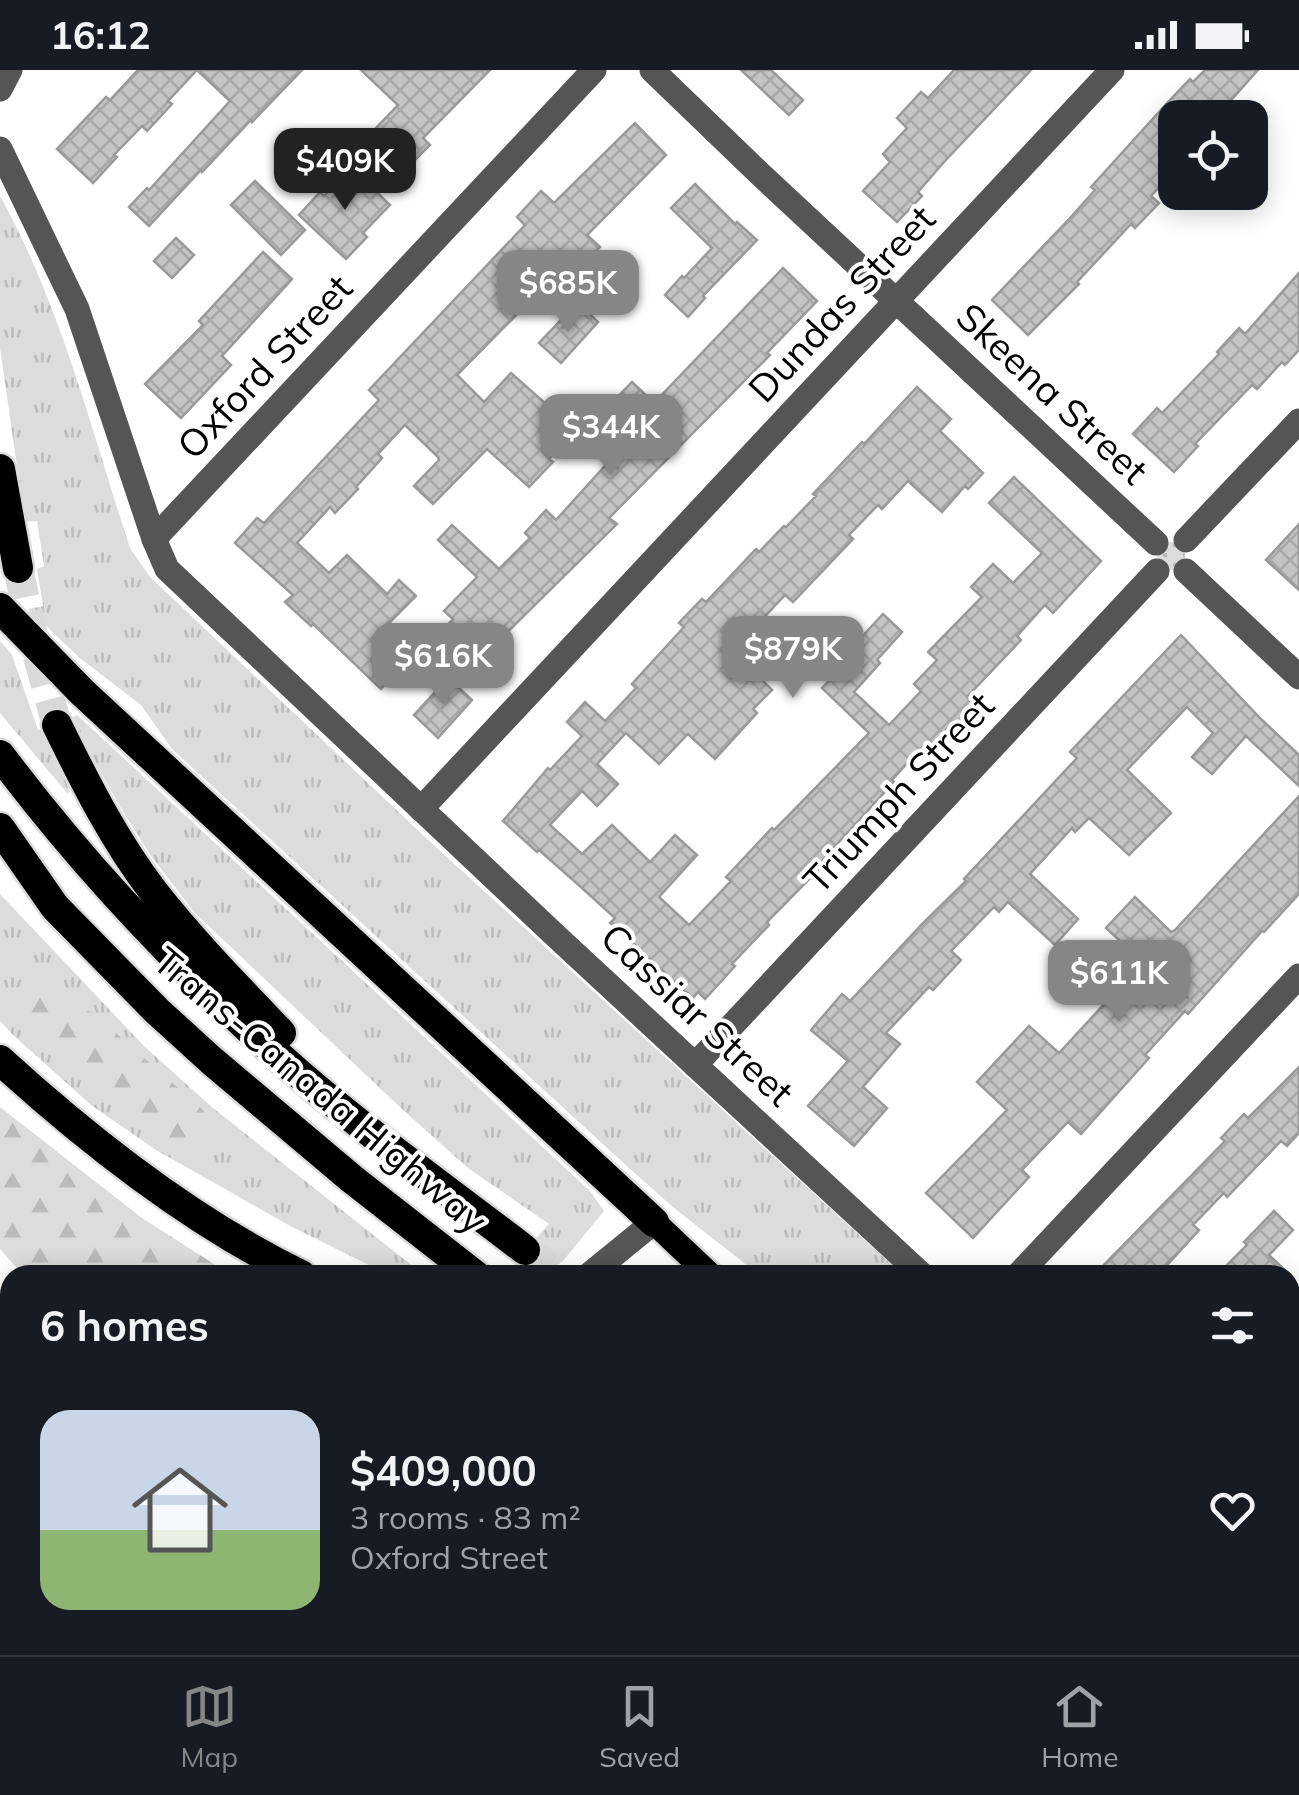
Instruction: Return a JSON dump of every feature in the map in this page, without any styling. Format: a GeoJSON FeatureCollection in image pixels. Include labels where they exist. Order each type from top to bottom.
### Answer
{"type":"FeatureCollection","features":[{"type":"Feature","properties":{"kind":"highway"},"geometry":{"type":"LineString","coordinates":[[0,469],[18,568]]}},
{"type":"Feature","properties":{"kind":"highway"},"geometry":{"type":"LineString","coordinates":[[0,608],[82,692],[654,1222]]}},
{"type":"Feature","properties":{"kind":"highway"},"geometry":{"type":"LineString","coordinates":[[57,725],[82,776],[152,889],[212,960],[383,1140]]}},
{"type":"Feature","properties":{"kind":"highway","name":"Trans-Canada Highway"},"geometry":{"type":"LineString","coordinates":[[0,755],[104,885],[187,972],[298,1074],[525,1250]]}},
{"type":"Feature","properties":{"kind":"highway","name":"Trans-Canada Highway"},"geometry":{"type":"LineString","coordinates":[[0,828],[55,906],[157,1011],[352,1179],[462,1265]]}},
{"type":"Feature","properties":{"kind":"highway"},"geometry":{"type":"LineString","coordinates":[[0,858],[55,906]]}},
{"type":"Feature","properties":{"kind":"highway"},"geometry":{"type":"LineString","coordinates":[[0,1060],[74,1126],[132,1170],[222,1230],[283,1265]]}},
{"type":"Feature","properties":{"kind":"main road"},"geometry":{"type":"LineString","coordinates":[[654,1222],[699,1265]]}},
{"type":"Feature","properties":{"kind":"street"},"geometry":{"type":"LineString","coordinates":[[0,89],[10,70]]}},
{"type":"Feature","properties":{"kind":"street","name":"Oxford Street"},"geometry":{"type":"LineString","coordinates":[[154,539],[594,70]]}},
{"type":"Feature","properties":{"kind":"street","name":"Skeena Street"},"geometry":{"type":"LineString","coordinates":[[652,70],[1156,543]]}},
{"type":"Feature","properties":{"kind":"street","name":"Dundas Street"},"geometry":{"type":"LineString","coordinates":[[422,809],[1112,70]]}},
{"type":"Feature","properties":{"kind":"street","name":"Cassiar Street"},"geometry":{"type":"LineString","coordinates":[[0,149],[77,309],[154,539],[168,569],[911,1265]]}},
{"type":"Feature","properties":{"kind":"street"},"geometry":{"type":"LineString","coordinates":[[1186,540],[1299,420]]}},
{"type":"Feature","properties":{"kind":"street"},"geometry":{"type":"LineString","coordinates":[[1167,535],[1186,540],[1193,552],[1186,572],[1169,577],[1158,571],[1151,554],[1156,543],[1167,535]]}},
{"type":"Feature","properties":{"kind":"street","name":"Triumph Street"},"geometry":{"type":"LineString","coordinates":[[696,1065],[1158,571]]}},
{"type":"Feature","properties":{"kind":"street"},"geometry":{"type":"LineString","coordinates":[[1186,572],[1299,677]]}},
{"type":"Feature","properties":{"kind":"street"},"geometry":{"type":"LineString","coordinates":[[1027,1265],[1299,976]]}},
{"type":"Feature","properties":{"kind":"street"},"geometry":{"type":"LineString","coordinates":[[601,1265],[654,1222]]}},
{"type":"Feature","properties":{"kind":"green space"},"geometry":{"type":"Polygon","coordinates":[[[0,196],[58,324],[130,548],[150,577],[425,837],[892,1265],[747,1265],[629,1168],[172,749],[141,705],[81,659],[28,609],[43,606],[37,569],[44,566],[37,521],[25,522],[0,348],[0,196]]]}},
{"type":"Feature","properties":{"kind":"green space"},"geometry":{"type":"Polygon","coordinates":[[[1171,542],[1181,546],[1185,556],[1181,566],[1171,570],[1161,566],[1157,556],[1161,546],[1171,542]]]}},
{"type":"Feature","properties":{"kind":"green space"},"geometry":{"type":"Polygon","coordinates":[[[0,641],[12,655],[38,730],[45,729],[70,792],[0,713],[0,641]]]}},
{"type":"Feature","properties":{"kind":"green space"},"geometry":{"type":"Polygon","coordinates":[[[77,715],[590,1191],[604,1211],[563,1261],[557,1265],[514,1265],[549,1224],[468,1168],[195,913],[151,856],[119,805],[73,717],[77,715]]]}},
{"type":"Feature","properties":{"kind":"green space"},"geometry":{"type":"Polygon","coordinates":[[[0,894],[145,1047],[213,1108],[411,1265],[369,1265],[292,1227],[156,1150],[91,1105],[0,1021],[0,894]]]}},
{"type":"Feature","properties":{"kind":"green space"},"geometry":{"type":"Polygon","coordinates":[[[47,991],[93,1013],[201,1108],[226,1140],[186,1154],[18,1006],[47,991]]]}},
{"type":"Feature","properties":{"kind":"green space"},"geometry":{"type":"Polygon","coordinates":[[[0,1107],[142,1218],[215,1265],[14,1265],[0,1249],[0,1107]]]}},
{"type":"Feature","properties":{"kind":"building"},"geometry":{"type":"Polygon","coordinates":[[[138,70],[197,70],[168,101],[172,104],[147,131],[142,126],[93,183],[57,149],[106,97],[110,100],[138,70]]]}},
{"type":"Feature","properties":{"kind":"building"},"geometry":{"type":"Polygon","coordinates":[[[197,70],[302,70],[149,226],[129,207],[230,101],[197,70]]]}},
{"type":"Feature","properties":{"kind":"building"},"geometry":{"type":"Polygon","coordinates":[[[361,70],[490,70],[423,138],[430,145],[411,164],[375,129],[398,105],[361,70]]]}},
{"type":"Feature","properties":{"kind":"building"},"geometry":{"type":"Polygon","coordinates":[[[741,70],[771,70],[803,100],[789,115],[741,70]]]}},
{"type":"Feature","properties":{"kind":"building"},"geometry":{"type":"Polygon","coordinates":[[[954,70],[1031,70],[944,162],[918,192],[922,196],[897,222],[863,191],[890,162],[883,154],[907,128],[897,118],[921,92],[928,98],[954,70]]]}},
{"type":"Feature","properties":{"kind":"building"},"geometry":{"type":"Polygon","coordinates":[[[1205,70],[1258,70],[1231,100],[1170,100],[1190,79],[1193,82],[1205,70]]]}},
{"type":"Feature","properties":{"kind":"building"},"geometry":{"type":"Polygon","coordinates":[[[1158,113],[1158,188],[1151,196],[1158,204],[1135,228],[1131,224],[1028,335],[992,300],[1095,190],[1091,187],[1158,113]]]}},
{"type":"Feature","properties":{"kind":"building"},"geometry":{"type":"Polygon","coordinates":[[[635,123],[666,155],[587,235],[600,247],[585,262],[577,254],[565,263],[457,375],[484,402],[511,373],[555,412],[575,431],[549,459],[553,462],[529,487],[487,449],[433,504],[414,486],[438,457],[405,425],[378,454],[382,458],[358,489],[335,513],[330,507],[297,543],[329,573],[347,555],[387,594],[399,580],[416,596],[383,629],[412,656],[381,689],[285,602],[293,595],[235,543],[257,518],[264,523],[379,400],[369,390],[525,225],[517,217],[541,191],[554,203],[635,123]]]}},
{"type":"Feature","properties":{"kind":"building"},"geometry":{"type":"Polygon","coordinates":[[[351,167],[390,205],[363,233],[367,237],[346,259],[299,215],[351,167]]]}},
{"type":"Feature","properties":{"kind":"building"},"geometry":{"type":"Polygon","coordinates":[[[255,181],[305,230],[281,255],[231,205],[255,181]]]}},
{"type":"Feature","properties":{"kind":"building"},"geometry":{"type":"Polygon","coordinates":[[[695,184],[757,240],[688,317],[665,295],[712,248],[671,208],[695,184]]]}},
{"type":"Feature","properties":{"kind":"building"},"geometry":{"type":"Polygon","coordinates":[[[176,238],[194,255],[172,278],[154,261],[176,238]]]}},
{"type":"Feature","properties":{"kind":"building"},"geometry":{"type":"Polygon","coordinates":[[[263,252],[292,279],[222,356],[231,365],[181,418],[145,384],[203,325],[199,321],[263,252]]]}},
{"type":"Feature","properties":{"kind":"building"},"geometry":{"type":"Polygon","coordinates":[[[783,268],[817,301],[767,353],[770,355],[609,518],[617,524],[481,658],[486,663],[466,684],[426,647],[453,619],[444,611],[477,577],[438,540],[452,525],[499,569],[530,538],[525,533],[546,510],[556,520],[612,458],[592,439],[618,413],[610,405],[632,382],[654,403],[783,268]]]}},
{"type":"Feature","properties":{"kind":"building"},"geometry":{"type":"Polygon","coordinates":[[[1299,273],[1299,350],[1257,389],[1252,385],[1195,444],[1198,446],[1174,472],[1133,434],[1157,408],[1162,413],[1239,328],[1245,334],[1299,273]]]}},
{"type":"Feature","properties":{"kind":"building"},"geometry":{"type":"Polygon","coordinates":[[[582,307],[598,322],[561,363],[539,343],[562,319],[567,324],[582,307]]]}},
{"type":"Feature","properties":{"kind":"building"},"geometry":{"type":"Polygon","coordinates":[[[917,387],[951,419],[940,431],[983,473],[942,512],[908,481],[882,509],[878,505],[849,535],[853,539],[793,602],[785,595],[733,650],[772,690],[753,709],[757,713],[715,759],[688,734],[659,764],[626,733],[597,764],[618,784],[597,806],[582,791],[550,825],[582,854],[612,825],[650,862],[675,835],[697,855],[659,897],[689,925],[731,881],[726,877],[869,733],[822,688],[845,664],[846,654],[883,614],[902,632],[854,692],[889,725],[921,691],[914,684],[937,660],[928,652],[982,597],[971,587],[993,564],[1013,583],[1042,553],[989,503],[1014,477],[1101,561],[1053,613],[1045,605],[1017,636],[1021,640],[968,696],[975,703],[927,750],[923,746],[817,866],[819,869],[767,922],[769,925],[705,999],[698,992],[693,998],[610,923],[615,918],[503,821],[548,768],[582,736],[567,722],[585,702],[605,721],[636,688],[632,684],[684,627],[679,623],[702,599],[706,602],[756,549],[759,552],[786,527],[917,387]]]}},
{"type":"Feature","properties":{"kind":"building"},"geometry":{"type":"Polygon","coordinates":[[[1299,524],[1299,590],[1266,560],[1299,524]]]}},
{"type":"Feature","properties":{"kind":"building"},"geometry":{"type":"Polygon","coordinates":[[[1181,635],[1299,755],[1299,786],[1246,736],[1212,774],[1192,757],[1213,733],[1187,707],[1127,770],[1171,813],[1129,855],[1089,818],[1075,832],[1072,828],[1030,874],[1078,919],[1055,945],[1008,902],[999,912],[994,907],[951,951],[961,960],[886,1033],[900,1044],[863,1087],[887,1108],[854,1146],[808,1106],[848,1061],[811,1030],[842,994],[850,1001],[966,881],[1077,758],[1070,752],[1181,635]]]}},
{"type":"Feature","properties":{"kind":"building"},"geometry":{"type":"Polygon","coordinates":[[[448,678],[472,700],[438,738],[414,715],[448,678]]]}},
{"type":"Feature","properties":{"kind":"building"},"geometry":{"type":"Polygon","coordinates":[[[1299,796],[1299,894],[1145,1055],[1149,1058],[1081,1134],[1068,1122],[1022,1170],[1029,1177],[973,1238],[926,1193],[1007,1110],[977,1082],[1029,1026],[1059,1053],[1143,962],[1106,928],[1135,897],[1171,932],[1175,930],[1299,796]]]}},
{"type":"Feature","properties":{"kind":"building"},"geometry":{"type":"Polygon","coordinates":[[[1299,1067],[1299,1133],[1287,1146],[1281,1141],[1227,1197],[1224,1193],[1193,1225],[1199,1230],[1167,1265],[1104,1265],[1225,1141],[1221,1138],[1244,1114],[1248,1118],[1299,1067]]]}},
{"type":"Feature","properties":{"kind":"building"},"geometry":{"type":"Polygon","coordinates":[[[1274,1211],[1293,1230],[1269,1255],[1280,1265],[1227,1265],[1247,1245],[1244,1242],[1274,1211]]]}},
{"type":"Feature","properties":{"kind":"tunnel"},"geometry":{"type":"LineString","coordinates":[[18,568],[57,725]]}},
{"type":"Feature","properties":{"kind":"tunnel"},"geometry":{"type":"LineString","coordinates":[[525,1250],[547,1265]]}}]}
